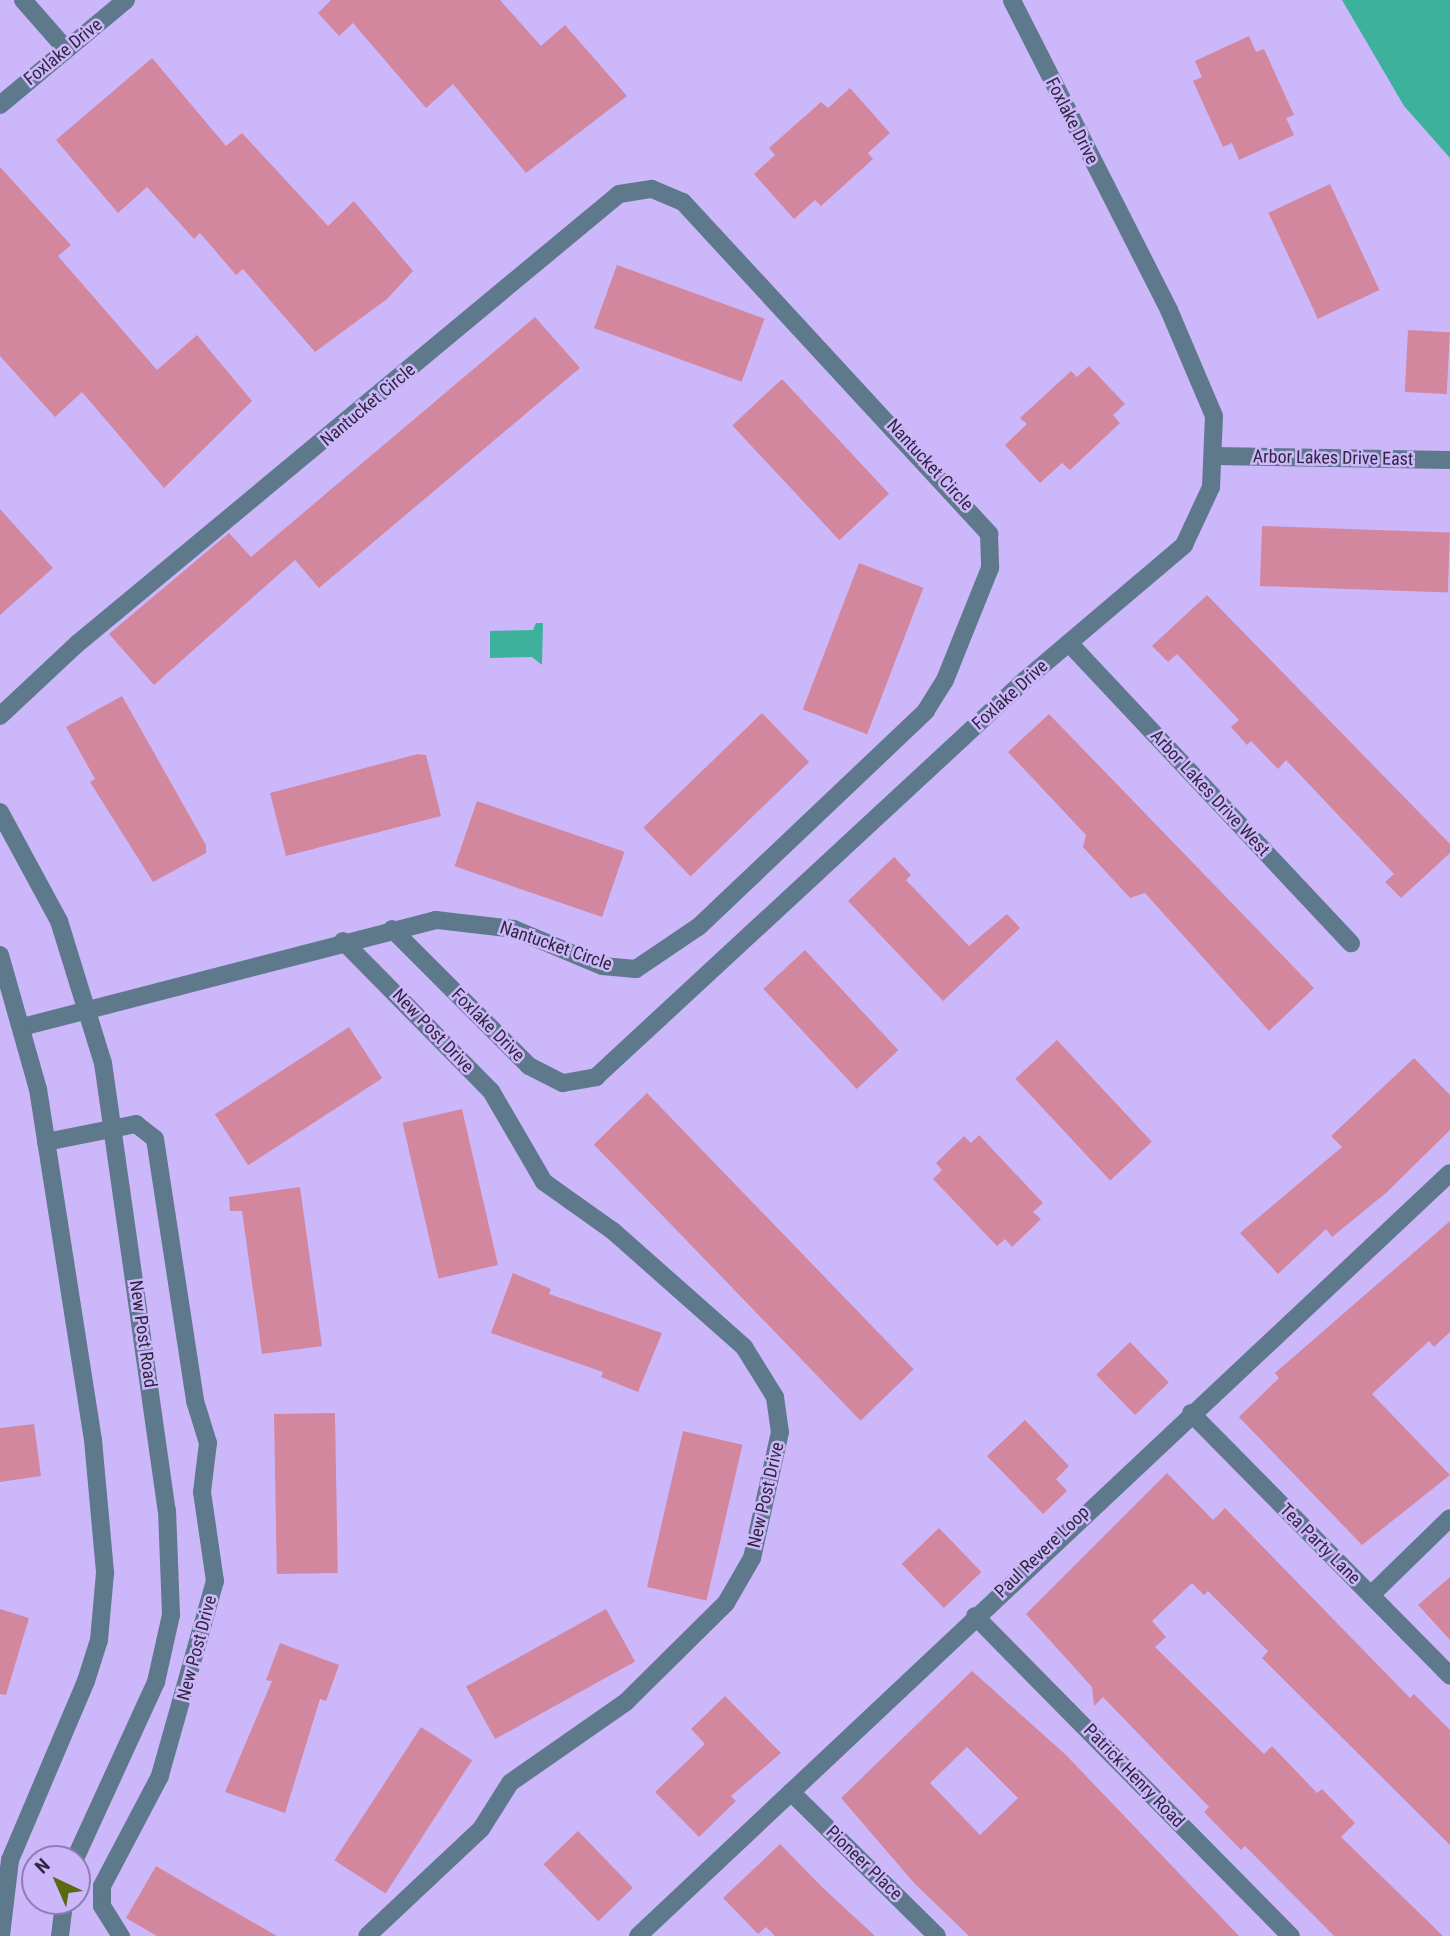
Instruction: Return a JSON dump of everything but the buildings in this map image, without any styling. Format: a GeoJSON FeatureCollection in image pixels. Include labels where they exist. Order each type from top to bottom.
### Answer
{"type":"FeatureCollection","features":[{"type":"Feature","properties":{"kind":"street"},"geometry":{"type":"LineString","coordinates":[[23,0],[65,49]]}},
{"type":"Feature","properties":{"kind":"street","name":"Foxlake Drive"},"geometry":{"type":"LineString","coordinates":[[0,105],[126,0]]}},
{"type":"Feature","properties":{"kind":"street","name":"Foxlake Drive"},"geometry":{"type":"LineString","coordinates":[[392,929],[529,1066],[563,1083],[596,1077],[1069,643],[1184,545],[1200,517],[1216,456],[1214,416],[1200,377],[1012,0]]}},
{"type":"Feature","properties":{"kind":"street","name":"Nantucket Circle"},"geometry":{"type":"LineString","coordinates":[[0,716],[77,644],[619,194],[652,189],[683,202],[970,507],[989,534],[990,568],[945,680],[926,711],[669,950],[636,969],[603,966],[475,921],[436,920],[343,941],[25,1026]]}},
{"type":"Feature","properties":{"kind":"street","name":"Arbor Lakes Drive East"},"geometry":{"type":"LineString","coordinates":[[1216,456],[1450,460]]}},
{"type":"Feature","properties":{"kind":"street","name":"Arbor Lakes Drive West"},"geometry":{"type":"LineString","coordinates":[[1069,643],[1351,943]]}},
{"type":"Feature","properties":{"kind":"street","name":"New Post Road"},"geometry":{"type":"LineString","coordinates":[[0,812],[59,921],[89,1007],[114,1126],[166,1496],[171,1615],[145,1717],[82,1845]]}},
{"type":"Feature","properties":{"kind":"street","name":"New Post Drive"},"geometry":{"type":"LineString","coordinates":[[343,941],[491,1091],[544,1182],[613,1231],[744,1348],[775,1397],[780,1433],[751,1558],[726,1603],[626,1702],[510,1783],[481,1829],[367,1936]]}},
{"type":"Feature","properties":{"kind":"street"},"geometry":{"type":"LineString","coordinates":[[0,955],[25,1026],[46,1143],[93,1440],[104,1595],[86,1681],[10,1860],[1,1936]]}},
{"type":"Feature","properties":{"kind":"street"},"geometry":{"type":"LineString","coordinates":[[46,1143],[114,1126]]}},
{"type":"Feature","properties":{"kind":"street","name":"New Post Drive"},"geometry":{"type":"LineString","coordinates":[[114,1126],[144,1126],[155,1139],[195,1401],[208,1443],[202,1492],[215,1581],[160,1776],[102,1885],[102,1906],[121,1936]]}},
{"type":"Feature","properties":{"kind":"street","name":"Paul Revere Loop"},"geometry":{"type":"LineString","coordinates":[[638,1936],[1191,1413],[1450,1173]]}},
{"type":"Feature","properties":{"kind":"street","name":"Tea Party Lane"},"geometry":{"type":"LineString","coordinates":[[1191,1413],[1450,1676]]}},
{"type":"Feature","properties":{"kind":"street"},"geometry":{"type":"LineString","coordinates":[[1371,1595],[1450,1518]]}},
{"type":"Feature","properties":{"kind":"street","name":"Patrick Henry Road"},"geometry":{"type":"LineString","coordinates":[[975,1616],[1291,1936]]}},
{"type":"Feature","properties":{"kind":"street","name":"Pioneer Place"},"geometry":{"type":"LineString","coordinates":[[790,1791],[937,1936]]}},
{"type":"Feature","properties":{"kind":"street"},"geometry":{"type":"LineString","coordinates":[[60,1936],[62,1915]]}},
{"type":"Feature","properties":{"kind":"shaded area"},"geometry":{"type":"Polygon","coordinates":[[[1342,0],[1450,0],[1450,158],[1404,106],[1342,0]]]}},
{"type":"Feature","properties":{"kind":"shaded area"},"geometry":{"type":"Polygon","coordinates":[[[536,623],[543,623],[542,665],[532,657],[490,658],[490,631],[533,630],[536,623]]]}}]}
